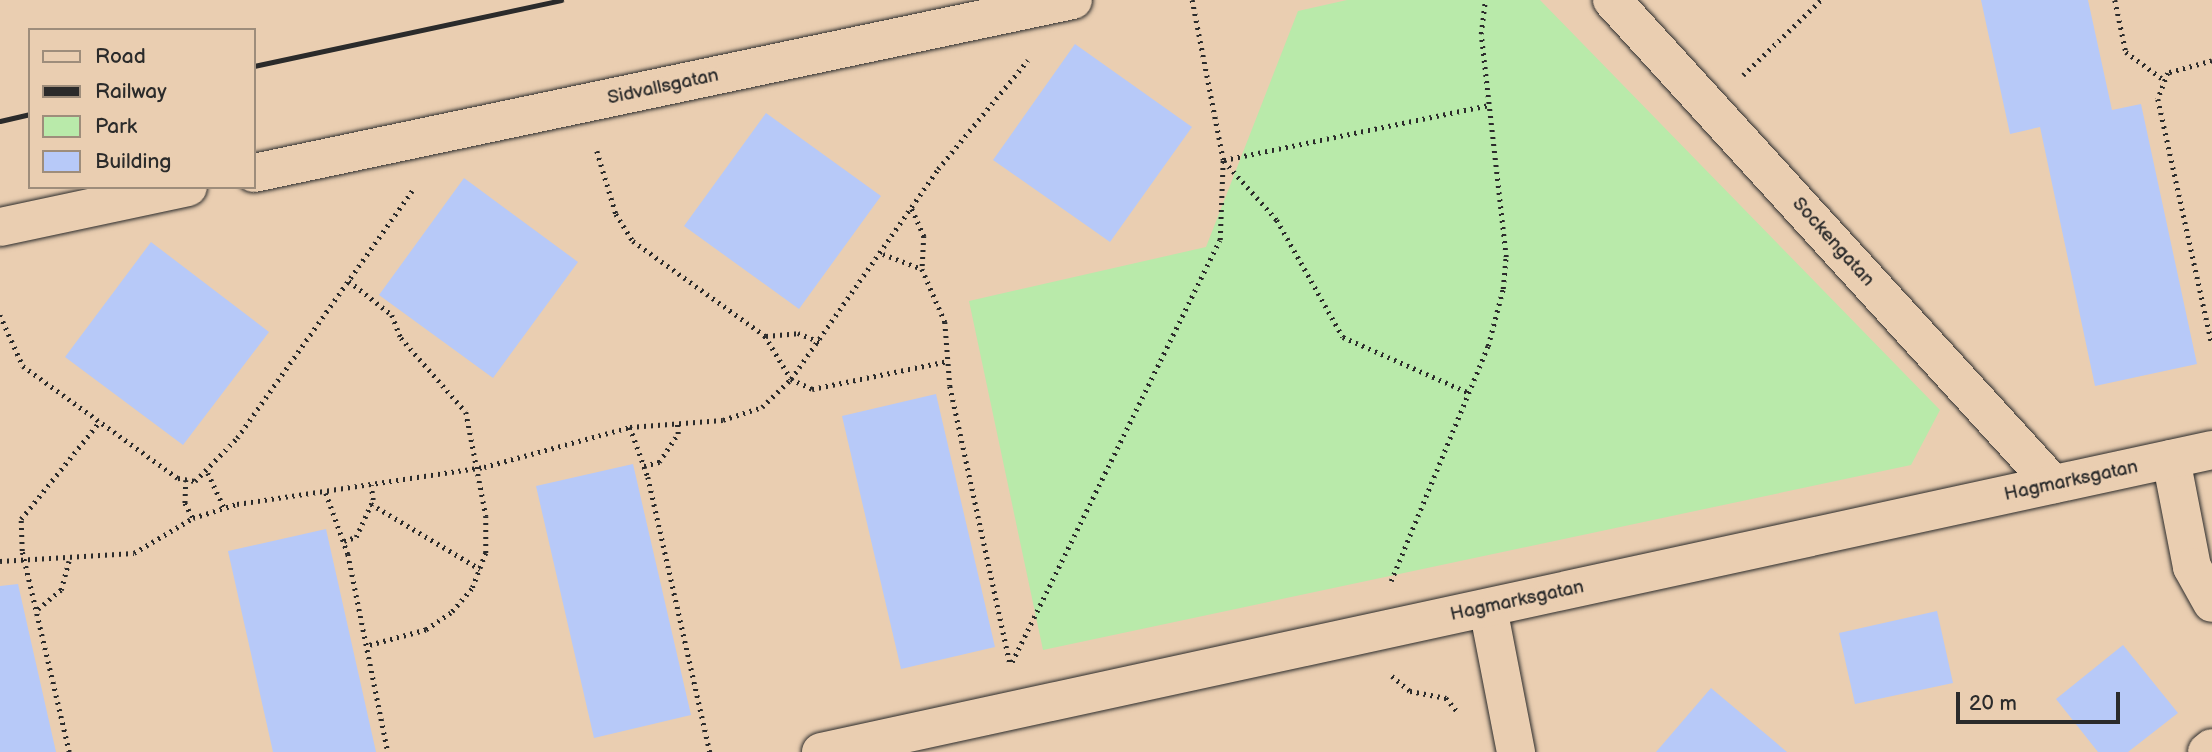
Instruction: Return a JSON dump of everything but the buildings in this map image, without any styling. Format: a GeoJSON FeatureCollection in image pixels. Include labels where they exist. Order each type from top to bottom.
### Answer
{"type":"FeatureCollection","features":[{"type":"Feature","properties":{"kind":"street","name":"Sockengatan"},"geometry":{"type":"LineString","coordinates":[[1612,0],[2053,484]]}},
{"type":"Feature","properties":{"kind":"street","name":"Sidvallsgatan"},"geometry":{"type":"LineString","coordinates":[[256,173],[1063,2]]}},
{"type":"Feature","properties":{"kind":"street"},"geometry":{"type":"LineString","coordinates":[[0,227],[179,189]]}},
{"type":"Feature","properties":{"kind":"street","name":"Hagmarksgatan"},"geometry":{"type":"LineString","coordinates":[[821,752],[2212,450]]}},
{"type":"Feature","properties":{"kind":"street"},"geometry":{"type":"LineString","coordinates":[[2171,459],[2192,568],[2212,603]]}},
{"type":"Feature","properties":{"kind":"street"},"geometry":{"type":"LineString","coordinates":[[1488,608],[1516,752]]}},
{"type":"Feature","properties":{"kind":"street"},"geometry":{"type":"LineString","coordinates":[[2207,752],[2212,748]]}},
{"type":"Feature","properties":{"kind":"path"},"geometry":{"type":"LineString","coordinates":[[1010,666],[1220,240],[1223,160],[1192,0]]}},
{"type":"Feature","properties":{"kind":"path"},"geometry":{"type":"LineString","coordinates":[[1463,726],[1446,698],[1393,682],[1386,629],[1393,568],[1497,319],[1506,257],[1481,34],[1485,0]]}},
{"type":"Feature","properties":{"kind":"path"},"geometry":{"type":"LineString","coordinates":[[1710,107],[1821,0]]}},
{"type":"Feature","properties":{"kind":"path"},"geometry":{"type":"LineString","coordinates":[[2115,0],[2126,52],[2164,80]]}},
{"type":"Feature","properties":{"kind":"path"},"geometry":{"type":"LineString","coordinates":[[0,561],[69,561],[134,553],[193,518],[224,508],[477,468],[630,427],[749,412],[792,379],[883,254],[912,209],[1050,32],[1063,2]]}},
{"type":"Feature","properties":{"kind":"path"},"geometry":{"type":"LineString","coordinates":[[2164,80],[2212,61]]}},
{"type":"Feature","properties":{"kind":"path"},"geometry":{"type":"LineString","coordinates":[[2164,80],[2158,99],[2212,345]]}},
{"type":"Feature","properties":{"kind":"path"},"geometry":{"type":"LineString","coordinates":[[587,103],[607,190],[633,242],[765,337],[792,379],[812,388],[948,361]]}},
{"type":"Feature","properties":{"kind":"path"},"geometry":{"type":"LineString","coordinates":[[1223,160],[1489,106]]}},
{"type":"Feature","properties":{"kind":"path"},"geometry":{"type":"LineString","coordinates":[[186,480],[208,472],[412,191],[407,141]]}},
{"type":"Feature","properties":{"kind":"path"},"geometry":{"type":"LineString","coordinates":[[1223,160],[1277,220],[1343,337],[1467,392]]}},
{"type":"Feature","properties":{"kind":"path"},"geometry":{"type":"LineString","coordinates":[[912,209],[924,236],[922,269],[945,322],[948,361],[1021,709]]}},
{"type":"Feature","properties":{"kind":"path"},"geometry":{"type":"LineString","coordinates":[[883,254],[922,269]]}},
{"type":"Feature","properties":{"kind":"path"},"geometry":{"type":"LineString","coordinates":[[349,281],[392,316],[401,338],[453,390],[466,412],[486,516],[480,569],[451,613],[426,629],[366,646]]}},
{"type":"Feature","properties":{"kind":"path"},"geometry":{"type":"LineString","coordinates":[[0,315],[23,366],[186,480]]}},
{"type":"Feature","properties":{"kind":"path"},"geometry":{"type":"LineString","coordinates":[[765,337],[797,333],[820,342]]}},
{"type":"Feature","properties":{"kind":"path"},"geometry":{"type":"LineString","coordinates":[[69,752],[21,519],[100,421]]}},
{"type":"Feature","properties":{"kind":"path"},"geometry":{"type":"LineString","coordinates":[[644,466],[659,463],[678,434],[677,422]]}},
{"type":"Feature","properties":{"kind":"path"},"geometry":{"type":"LineString","coordinates":[[630,427],[644,466],[710,752]]}},
{"type":"Feature","properties":{"kind":"path"},"geometry":{"type":"LineString","coordinates":[[208,472],[224,508]]}},
{"type":"Feature","properties":{"kind":"path"},"geometry":{"type":"LineString","coordinates":[[186,480],[185,503],[193,518]]}},
{"type":"Feature","properties":{"kind":"path"},"geometry":{"type":"LineString","coordinates":[[344,541],[356,537],[371,505],[371,485]]}},
{"type":"Feature","properties":{"kind":"path"},"geometry":{"type":"LineString","coordinates":[[326,493],[344,541],[388,752]]}},
{"type":"Feature","properties":{"kind":"path"},"geometry":{"type":"LineString","coordinates":[[371,505],[480,569]]}},
{"type":"Feature","properties":{"kind":"path"},"geometry":{"type":"LineString","coordinates":[[38,608],[61,590],[69,561]]}},
{"type":"Feature","properties":{"kind":"green space"},"geometry":{"type":"Polygon","coordinates":[[[1347,0],[1540,0],[1940,410],[1911,465],[1043,650],[969,301],[1206,247],[1298,11],[1347,0]]]}},
{"type":"Feature","properties":{"kind":"railway"},"geometry":{"type":"LineString","coordinates":[[256,66],[561,0]]}},
{"type":"Feature","properties":{"kind":"railway"},"geometry":{"type":"LineString","coordinates":[[0,121],[28,114]]}}]}
